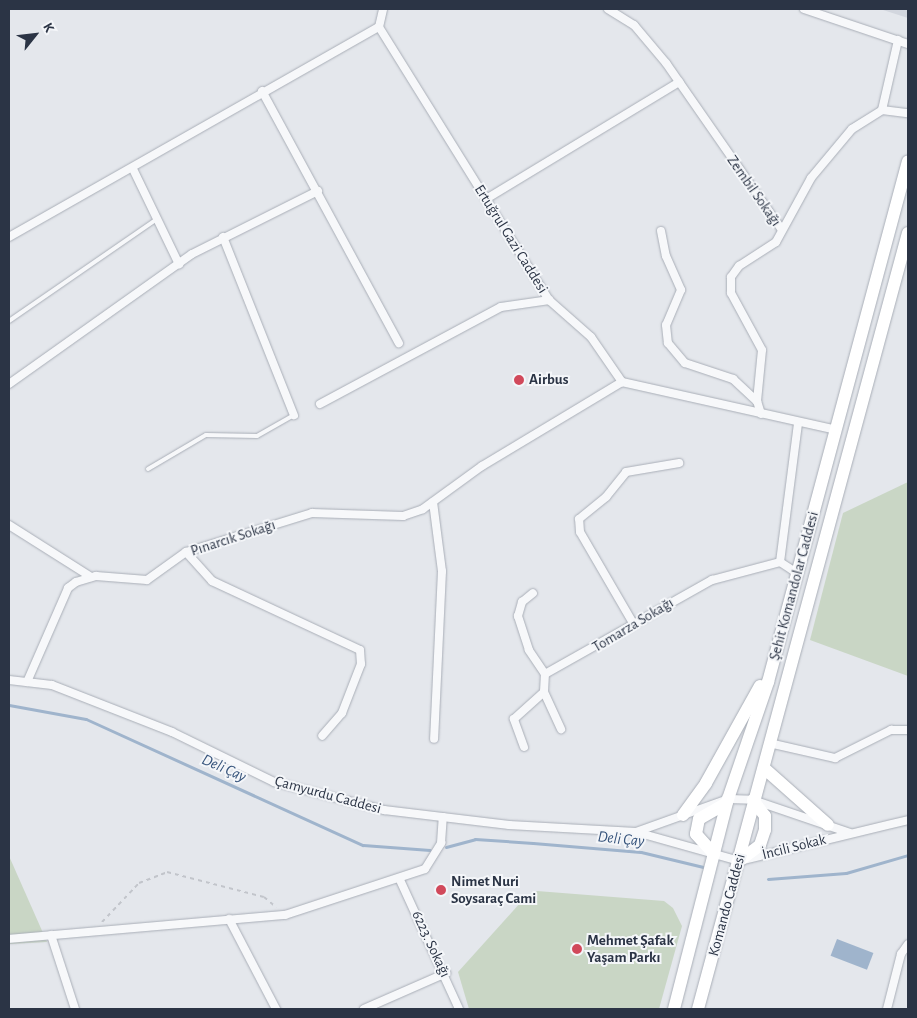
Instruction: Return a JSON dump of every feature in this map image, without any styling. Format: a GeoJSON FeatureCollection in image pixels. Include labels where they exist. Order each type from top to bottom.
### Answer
{"type":"FeatureCollection","features":[{"type":"Feature","properties":{"kind":"main road","name":"Şehit Komandolar Caddesi"},"geometry":{"type":"LineString","coordinates":[[674,1009],[727,801],[774,660],[908,161]]}},
{"type":"Feature","properties":{"kind":"main road","name":"Şehit Komandolar Caddesi"},"geometry":{"type":"LineString","coordinates":[[753,800],[765,769],[770,743],[908,233]]}},
{"type":"Feature","properties":{"kind":"main road"},"geometry":{"type":"LineString","coordinates":[[683,815],[730,743],[774,660]]}},
{"type":"Feature","properties":{"kind":"main road"},"geometry":{"type":"LineString","coordinates":[[765,769],[828,825]]}},
{"type":"Feature","properties":{"kind":"main road"},"geometry":{"type":"LineString","coordinates":[[739,860],[760,845],[765,830],[765,816],[753,800]]}},
{"type":"Feature","properties":{"kind":"main road","name":"Komando Caddesi"},"geometry":{"type":"LineString","coordinates":[[698,1009],[739,860],[753,800]]}},
{"type":"Feature","properties":{"kind":"main road"},"geometry":{"type":"LineString","coordinates":[[714,854],[696,834],[699,819],[727,801]]}},
{"type":"Feature","properties":{"kind":"street"},"geometry":{"type":"LineString","coordinates":[[9,237],[239,110],[262,91],[379,27],[383,9]]}},
{"type":"Feature","properties":{"kind":"street","name":"Zembil Sokağı"},"geometry":{"type":"LineString","coordinates":[[608,9],[634,24],[679,82],[782,230],[776,242],[739,266],[731,277],[731,293],[762,350],[757,401],[761,414]]}},
{"type":"Feature","properties":{"kind":"street"},"geometry":{"type":"LineString","coordinates":[[804,9],[908,44]]}},
{"type":"Feature","properties":{"kind":"street","name":"Ertuğrul Gazi Caddesi"},"geometry":{"type":"LineString","coordinates":[[379,27],[549,300],[591,337],[622,382]]}},
{"type":"Feature","properties":{"kind":"street"},"geometry":{"type":"LineString","coordinates":[[882,110],[898,40]]}},
{"type":"Feature","properties":{"kind":"street"},"geometry":{"type":"LineString","coordinates":[[486,199],[679,82]]}},
{"type":"Feature","properties":{"kind":"street"},"geometry":{"type":"LineString","coordinates":[[262,91],[400,342]]}},
{"type":"Feature","properties":{"kind":"street"},"geometry":{"type":"LineString","coordinates":[[782,230],[811,178],[852,129],[882,110],[908,113]]}},
{"type":"Feature","properties":{"kind":"street"},"geometry":{"type":"LineString","coordinates":[[133,169],[179,264]]}},
{"type":"Feature","properties":{"kind":"street"},"geometry":{"type":"LineString","coordinates":[[9,384],[179,264],[223,237],[318,191]]}},
{"type":"Feature","properties":{"kind":"street"},"geometry":{"type":"LineString","coordinates":[[661,231],[666,256],[681,290],[666,325],[668,343],[685,363],[733,380],[757,401]]}},
{"type":"Feature","properties":{"kind":"street"},"geometry":{"type":"LineString","coordinates":[[223,237],[294,415]]}},
{"type":"Feature","properties":{"kind":"street"},"geometry":{"type":"LineString","coordinates":[[320,404],[502,307],[549,300]]}},
{"type":"Feature","properties":{"kind":"street"},"geometry":{"type":"LineString","coordinates":[[622,382],[836,430]]}},
{"type":"Feature","properties":{"kind":"street","name":"Pınarcık Sokağı"},"geometry":{"type":"LineString","coordinates":[[27,682],[68,588],[91,577],[147,580],[186,552],[312,513],[403,516],[433,502],[482,466],[622,382]]}},
{"type":"Feature","properties":{"kind":"street"},"geometry":{"type":"LineString","coordinates":[[797,573],[780,562],[798,423]]}},
{"type":"Feature","properties":{"kind":"street"},"geometry":{"type":"LineString","coordinates":[[633,623],[580,532],[579,519],[606,497],[626,472],[679,463]]}},
{"type":"Feature","properties":{"kind":"street"},"geometry":{"type":"LineString","coordinates":[[433,502],[442,570],[434,739]]}},
{"type":"Feature","properties":{"kind":"street"},"geometry":{"type":"LineString","coordinates":[[9,525],[91,577]]}},
{"type":"Feature","properties":{"kind":"street"},"geometry":{"type":"LineString","coordinates":[[186,552],[212,580],[360,650],[361,664],[342,713],[322,736]]}},
{"type":"Feature","properties":{"kind":"street","name":"Tomarza Sokağı"},"geometry":{"type":"LineString","coordinates":[[545,674],[712,580],[780,562]]}},
{"type":"Feature","properties":{"kind":"street"},"geometry":{"type":"LineString","coordinates":[[533,592],[522,602],[518,616],[529,650],[545,674],[544,692],[561,729]]}},
{"type":"Feature","properties":{"kind":"street","name":"Çamyurdu Caddesi"},"geometry":{"type":"LineString","coordinates":[[9,680],[52,685],[172,732],[274,782],[384,810],[443,817],[636,832],[739,860]]}},
{"type":"Feature","properties":{"kind":"street"},"geometry":{"type":"LineString","coordinates":[[524,747],[514,719],[544,692]]}},
{"type":"Feature","properties":{"kind":"street"},"geometry":{"type":"LineString","coordinates":[[770,743],[834,758],[906,728]]}},
{"type":"Feature","properties":{"kind":"street","name":"Çamyurdu Caddesi"},"geometry":{"type":"LineString","coordinates":[[636,832],[727,801],[753,800]]}},
{"type":"Feature","properties":{"kind":"street","name":"İncili Sokak"},"geometry":{"type":"LineString","coordinates":[[753,800],[850,833]]}},
{"type":"Feature","properties":{"kind":"street"},"geometry":{"type":"LineString","coordinates":[[9,939],[285,914],[400,880],[425,869],[435,857],[443,817]]}},
{"type":"Feature","properties":{"kind":"street","name":"İncili Sokak"},"geometry":{"type":"LineString","coordinates":[[739,860],[908,820]]}},
{"type":"Feature","properties":{"kind":"street","name":"6223. Sokağı"},"geometry":{"type":"LineString","coordinates":[[400,880],[446,973],[459,1009]]}},
{"type":"Feature","properties":{"kind":"street"},"geometry":{"type":"LineString","coordinates":[[229,919],[276,1009]]}},
{"type":"Feature","properties":{"kind":"street"},"geometry":{"type":"LineString","coordinates":[[51,935],[75,1009]]}},
{"type":"Feature","properties":{"kind":"street"},"geometry":{"type":"LineString","coordinates":[[887,1009],[901,954],[908,944]]}},
{"type":"Feature","properties":{"kind":"street"},"geometry":{"type":"LineString","coordinates":[[364,1009],[446,973]]}},
{"type":"Feature","properties":{"kind":"lane"},"geometry":{"type":"LineString","coordinates":[[9,321],[157,219]]}},
{"type":"Feature","properties":{"kind":"lane"},"geometry":{"type":"LineString","coordinates":[[148,469],[206,435],[257,436],[294,415]]}},
{"type":"Feature","properties":{"kind":"path"},"geometry":{"type":"LineString","coordinates":[[93,931],[139,883],[167,872],[264,897],[285,914]]}},
{"type":"Feature","properties":{"kind":"shaded area"},"geometry":{"type":"Polygon","coordinates":[[[880,9],[908,9],[908,18],[880,9]]]}},
{"type":"Feature","properties":{"kind":"green space"},"geometry":{"type":"Polygon","coordinates":[[[908,482],[908,676],[810,640],[843,513],[908,482]]]}},
{"type":"Feature","properties":{"kind":"green space"},"geometry":{"type":"Polygon","coordinates":[[[9,856],[47,942],[9,944],[9,856]]]}},
{"type":"Feature","properties":{"kind":"green space","name":"Mehmet Şafak Yaşam Parkı"},"geometry":{"type":"Polygon","coordinates":[[[537,891],[664,901],[673,908],[682,926],[659,1009],[469,1009],[458,972],[521,902],[537,891]]]}},
{"type":"Feature","properties":{"kind":"water"},"geometry":{"type":"Polygon","coordinates":[[[837,939],[873,953],[867,970],[831,956],[837,939]]]}},
{"type":"Feature","properties":{"kind":"waterway","name":"Deli Çay"},"geometry":{"type":"LineString","coordinates":[[9,705],[86,719],[363,845],[430,850]]}},
{"type":"Feature","properties":{"kind":"waterway","name":"Deli Çay"},"geometry":{"type":"LineString","coordinates":[[446,847],[475,839],[533,843],[641,852],[703,867]]}},
{"type":"Feature","properties":{"kind":"waterway","name":"Deli Çay"},"geometry":{"type":"LineString","coordinates":[[768,879],[846,873],[908,855]]}},
{"type":"Feature","properties":{"kind":"place","name":"Airbus"},"geometry":{"type":"Point","coordinates":[519,380]}},
{"type":"Feature","properties":{"kind":"place","name":"Nimet Nuri Soysaraç Cami"},"geometry":{"type":"Point","coordinates":[441,890]}},
{"type":"Feature","properties":{"kind":"place","name":"Mehmet Şafak Yaşam Parkı"},"geometry":{"type":"Point","coordinates":[577,949]}}]}
